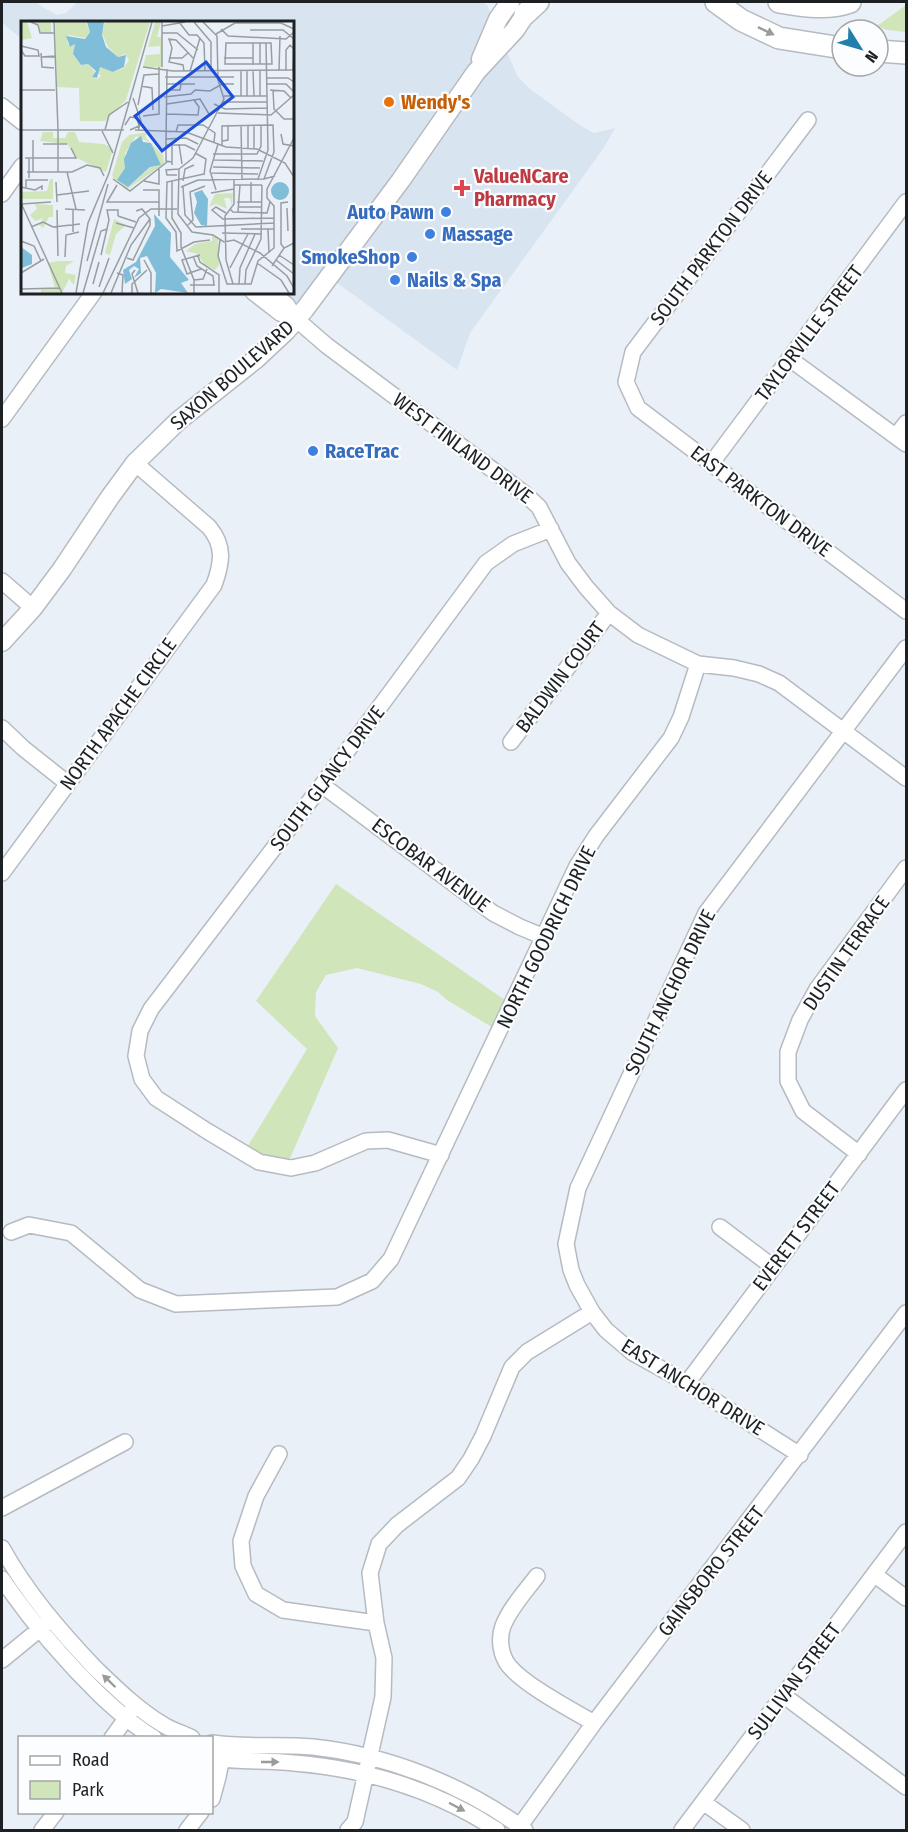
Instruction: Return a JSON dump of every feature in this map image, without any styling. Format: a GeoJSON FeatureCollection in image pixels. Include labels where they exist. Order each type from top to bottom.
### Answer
{"type":"FeatureCollection","features":[{"type":"Feature","properties":{"kind":"highway"},"geometry":{"type":"LineString","coordinates":[[716,2],[741,20],[779,38],[830,46]]}},
{"type":"Feature","properties":{"kind":"highway"},"geometry":{"type":"LineString","coordinates":[[779,2],[812,6],[850,2]]}},
{"type":"Feature","properties":{"kind":"highway"},"geometry":{"type":"LineString","coordinates":[[890,52],[906,53]]}},
{"type":"Feature","properties":{"kind":"main road","name":"SAXON BOULEVARD"},"geometry":{"type":"LineString","coordinates":[[2,642],[33,608],[62,569],[135,463],[178,421],[256,358],[296,319],[401,180],[476,72],[515,30],[527,5]]}},
{"type":"Feature","properties":{"kind":"street"},"geometry":{"type":"LineString","coordinates":[[2,106],[21,121]]}},
{"type":"Feature","properties":{"kind":"street","name":"SOUTH PARKTON DRIVE"},"geometry":{"type":"LineString","coordinates":[[626,382],[633,352],[808,120]]}},
{"type":"Feature","properties":{"kind":"street"},"geometry":{"type":"LineString","coordinates":[[2,194],[21,167]]}},
{"type":"Feature","properties":{"kind":"street","name":"TAYLORVILLE STREET"},"geometry":{"type":"LineString","coordinates":[[711,464],[906,202]]}},
{"type":"Feature","properties":{"kind":"street"},"geometry":{"type":"LineString","coordinates":[[2,419],[93,294]]}},
{"type":"Feature","properties":{"kind":"street","name":"WEST FINLAND DRIVE"},"geometry":{"type":"LineString","coordinates":[[256,294],[280,313],[296,319]]}},
{"type":"Feature","properties":{"kind":"street","name":"WEST FINLAND DRIVE"},"geometry":{"type":"LineString","coordinates":[[273,294],[287,305],[296,319],[326,345],[525,494],[539,507],[568,563],[609,613],[638,635],[698,664],[734,668],[759,674],[779,684],[906,778]]}},
{"type":"Feature","properties":{"kind":"street"},"geometry":{"type":"LineString","coordinates":[[790,359],[901,440],[906,423]]}},
{"type":"Feature","properties":{"kind":"street","name":"EAST PARKTON DRIVE"},"geometry":{"type":"LineString","coordinates":[[626,382],[638,408],[906,611]]}},
{"type":"Feature","properties":{"kind":"street","name":"NORTH APACHE CIRCLE"},"geometry":{"type":"LineString","coordinates":[[2,873],[214,585],[220,568],[222,551],[215,534],[135,463]]}},
{"type":"Feature","properties":{"kind":"street","name":"SOUTH GLANCY DRIVE"},"geometry":{"type":"LineString","coordinates":[[441,1155],[388,1140],[366,1141],[315,1163],[291,1168],[259,1162],[156,1098],[142,1079],[136,1056],[140,1031],[151,1009],[322,785],[486,563],[513,544],[551,529]]}},
{"type":"Feature","properties":{"kind":"street"},"geometry":{"type":"LineString","coordinates":[[2,581],[33,608]]}},
{"type":"Feature","properties":{"kind":"street","name":"BALDWIN COURT"},"geometry":{"type":"LineString","coordinates":[[511,742],[609,613]]}},
{"type":"Feature","properties":{"kind":"street","name":"SOUTH ANCHOR DRIVE"},"geometry":{"type":"LineString","coordinates":[[592,1312],[571,1270],[566,1244],[578,1188],[706,913],[906,648]]}},
{"type":"Feature","properties":{"kind":"street","name":"NORTH GOODRICH DRIVE"},"geometry":{"type":"LineString","coordinates":[[11,1232],[29,1224],[71,1233],[140,1290],[176,1304],[337,1296],[372,1281],[391,1259],[578,866],[596,836],[670,738],[681,717],[698,664]]}},
{"type":"Feature","properties":{"kind":"street"},"geometry":{"type":"LineString","coordinates":[[2,728],[23,748],[68,783]]}},
{"type":"Feature","properties":{"kind":"street","name":"ESCOBAR AVENUE"},"geometry":{"type":"LineString","coordinates":[[322,785],[494,913],[544,937]]}},
{"type":"Feature","properties":{"kind":"street","name":"DUSTIN TERRACE"},"geometry":{"type":"LineString","coordinates":[[858,1154],[803,1111],[788,1081],[788,1052],[800,1020],[817,989],[906,868]]}},
{"type":"Feature","properties":{"kind":"street","name":"EVERETT STREET"},"geometry":{"type":"LineString","coordinates":[[687,1383],[906,1090]]}},
{"type":"Feature","properties":{"kind":"street"},"geometry":{"type":"LineString","coordinates":[[720,1227],[773,1267]]}},
{"type":"Feature","properties":{"kind":"street"},"geometry":{"type":"LineString","coordinates":[[348,1830],[355,1822],[383,1697],[384,1658],[376,1623],[370,1573],[379,1544],[397,1525],[458,1478],[483,1436],[512,1367],[527,1352],[592,1312]]}},
{"type":"Feature","properties":{"kind":"street","name":"EAST ANCHOR DRIVE"},"geometry":{"type":"LineString","coordinates":[[592,1312],[606,1330],[633,1353],[687,1383],[800,1455]]}},
{"type":"Feature","properties":{"kind":"street","name":"GAINSBORO STREET"},"geometry":{"type":"LineString","coordinates":[[521,1829],[594,1724],[906,1313]]}},
{"type":"Feature","properties":{"kind":"street"},"geometry":{"type":"LineString","coordinates":[[2,1508],[125,1442]]}},
{"type":"Feature","properties":{"kind":"street"},"geometry":{"type":"LineString","coordinates":[[279,1454],[256,1496],[241,1541],[243,1566],[256,1594],[283,1610],[376,1623]]}},
{"type":"Feature","properties":{"kind":"street","name":"SULLIVAN STREET"},"geometry":{"type":"LineString","coordinates":[[682,1830],[906,1532]]}},
{"type":"Feature","properties":{"kind":"street"},"geometry":{"type":"LineString","coordinates":[[2,1548],[45,1625],[80,1676],[126,1718],[153,1736]]}},
{"type":"Feature","properties":{"kind":"street"},"geometry":{"type":"LineString","coordinates":[[874,1575],[906,1598]]}},
{"type":"Feature","properties":{"kind":"street"},"geometry":{"type":"LineString","coordinates":[[537,1576],[502,1628],[500,1639],[502,1651],[508,1665],[525,1681],[594,1724]]}},
{"type":"Feature","properties":{"kind":"street"},"geometry":{"type":"LineString","coordinates":[[2,1579],[45,1625],[135,1706],[164,1725],[190,1736]]}},
{"type":"Feature","properties":{"kind":"street"},"geometry":{"type":"LineString","coordinates":[[2,1660],[45,1625]]}},
{"type":"Feature","properties":{"kind":"street"},"geometry":{"type":"LineString","coordinates":[[783,1695],[906,1787]]}},
{"type":"Feature","properties":{"kind":"street"},"geometry":{"type":"LineString","coordinates":[[113,1736],[135,1706]]}},
{"type":"Feature","properties":{"kind":"street"},"geometry":{"type":"LineString","coordinates":[[213,1789],[217,1751],[315,1748],[367,1765],[398,1782],[447,1801],[497,1830]]}},
{"type":"Feature","properties":{"kind":"street"},"geometry":{"type":"LineString","coordinates":[[367,1765],[401,1767],[444,1783],[482,1803],[521,1829]]}},
{"type":"Feature","properties":{"kind":"street"},"geometry":{"type":"LineString","coordinates":[[703,1802],[741,1830]]}},
{"type":"Feature","properties":{"kind":"street"},"geometry":{"type":"LineString","coordinates":[[42,1830],[54,1814]]}},
{"type":"Feature","properties":{"kind":"street"},"geometry":{"type":"LineString","coordinates":[[187,1830],[199,1814]]}},
{"type":"Feature","properties":{"kind":"shaded area"},"geometry":{"type":"Polygon","coordinates":[[[2,2],[36,2],[57,15],[66,13],[77,2],[482,2],[487,5],[493,19],[471,68],[296,311],[280,294],[294,294],[294,21],[21,21],[21,38],[2,23],[2,2]]]}},
{"type":"Feature","properties":{"kind":"shaded area"},"geometry":{"type":"Polygon","coordinates":[[[505,48],[518,77],[530,89],[594,133],[615,128],[603,149],[470,333],[457,370],[333,280],[505,48]]]}},
{"type":"Feature","properties":{"kind":"green space"},"geometry":{"type":"Polygon","coordinates":[[[906,5],[906,32],[890,30],[890,18],[888,18],[906,5]]]}},
{"type":"Feature","properties":{"kind":"green space"},"geometry":{"type":"Polygon","coordinates":[[[336,884],[508,1002],[495,1029],[447,1000],[438,992],[421,984],[357,968],[326,975],[316,992],[315,1016],[338,1048],[288,1163],[260,1157],[246,1149],[307,1049],[256,1001],[336,884]]]}},
{"type":"Feature","properties":{"kind":"place","name":"Wendy's"},"geometry":{"type":"Point","coordinates":[389,102]}},
{"type":"Feature","properties":{"kind":"place","name":"ValueNCare Pharmacy"},"geometry":{"type":"Point","coordinates":[462,188]}},
{"type":"Feature","properties":{"kind":"place","name":"Auto Pawn"},"geometry":{"type":"Point","coordinates":[446,212]}},
{"type":"Feature","properties":{"kind":"place","name":"Massage"},"geometry":{"type":"Point","coordinates":[430,234]}},
{"type":"Feature","properties":{"kind":"place","name":"SmokeShop"},"geometry":{"type":"Point","coordinates":[412,257]}},
{"type":"Feature","properties":{"kind":"place","name":"Nails & Spa"},"geometry":{"type":"Point","coordinates":[395,280]}},
{"type":"Feature","properties":{"kind":"place","name":"RaceTrac"},"geometry":{"type":"Point","coordinates":[313,451]}}]}
